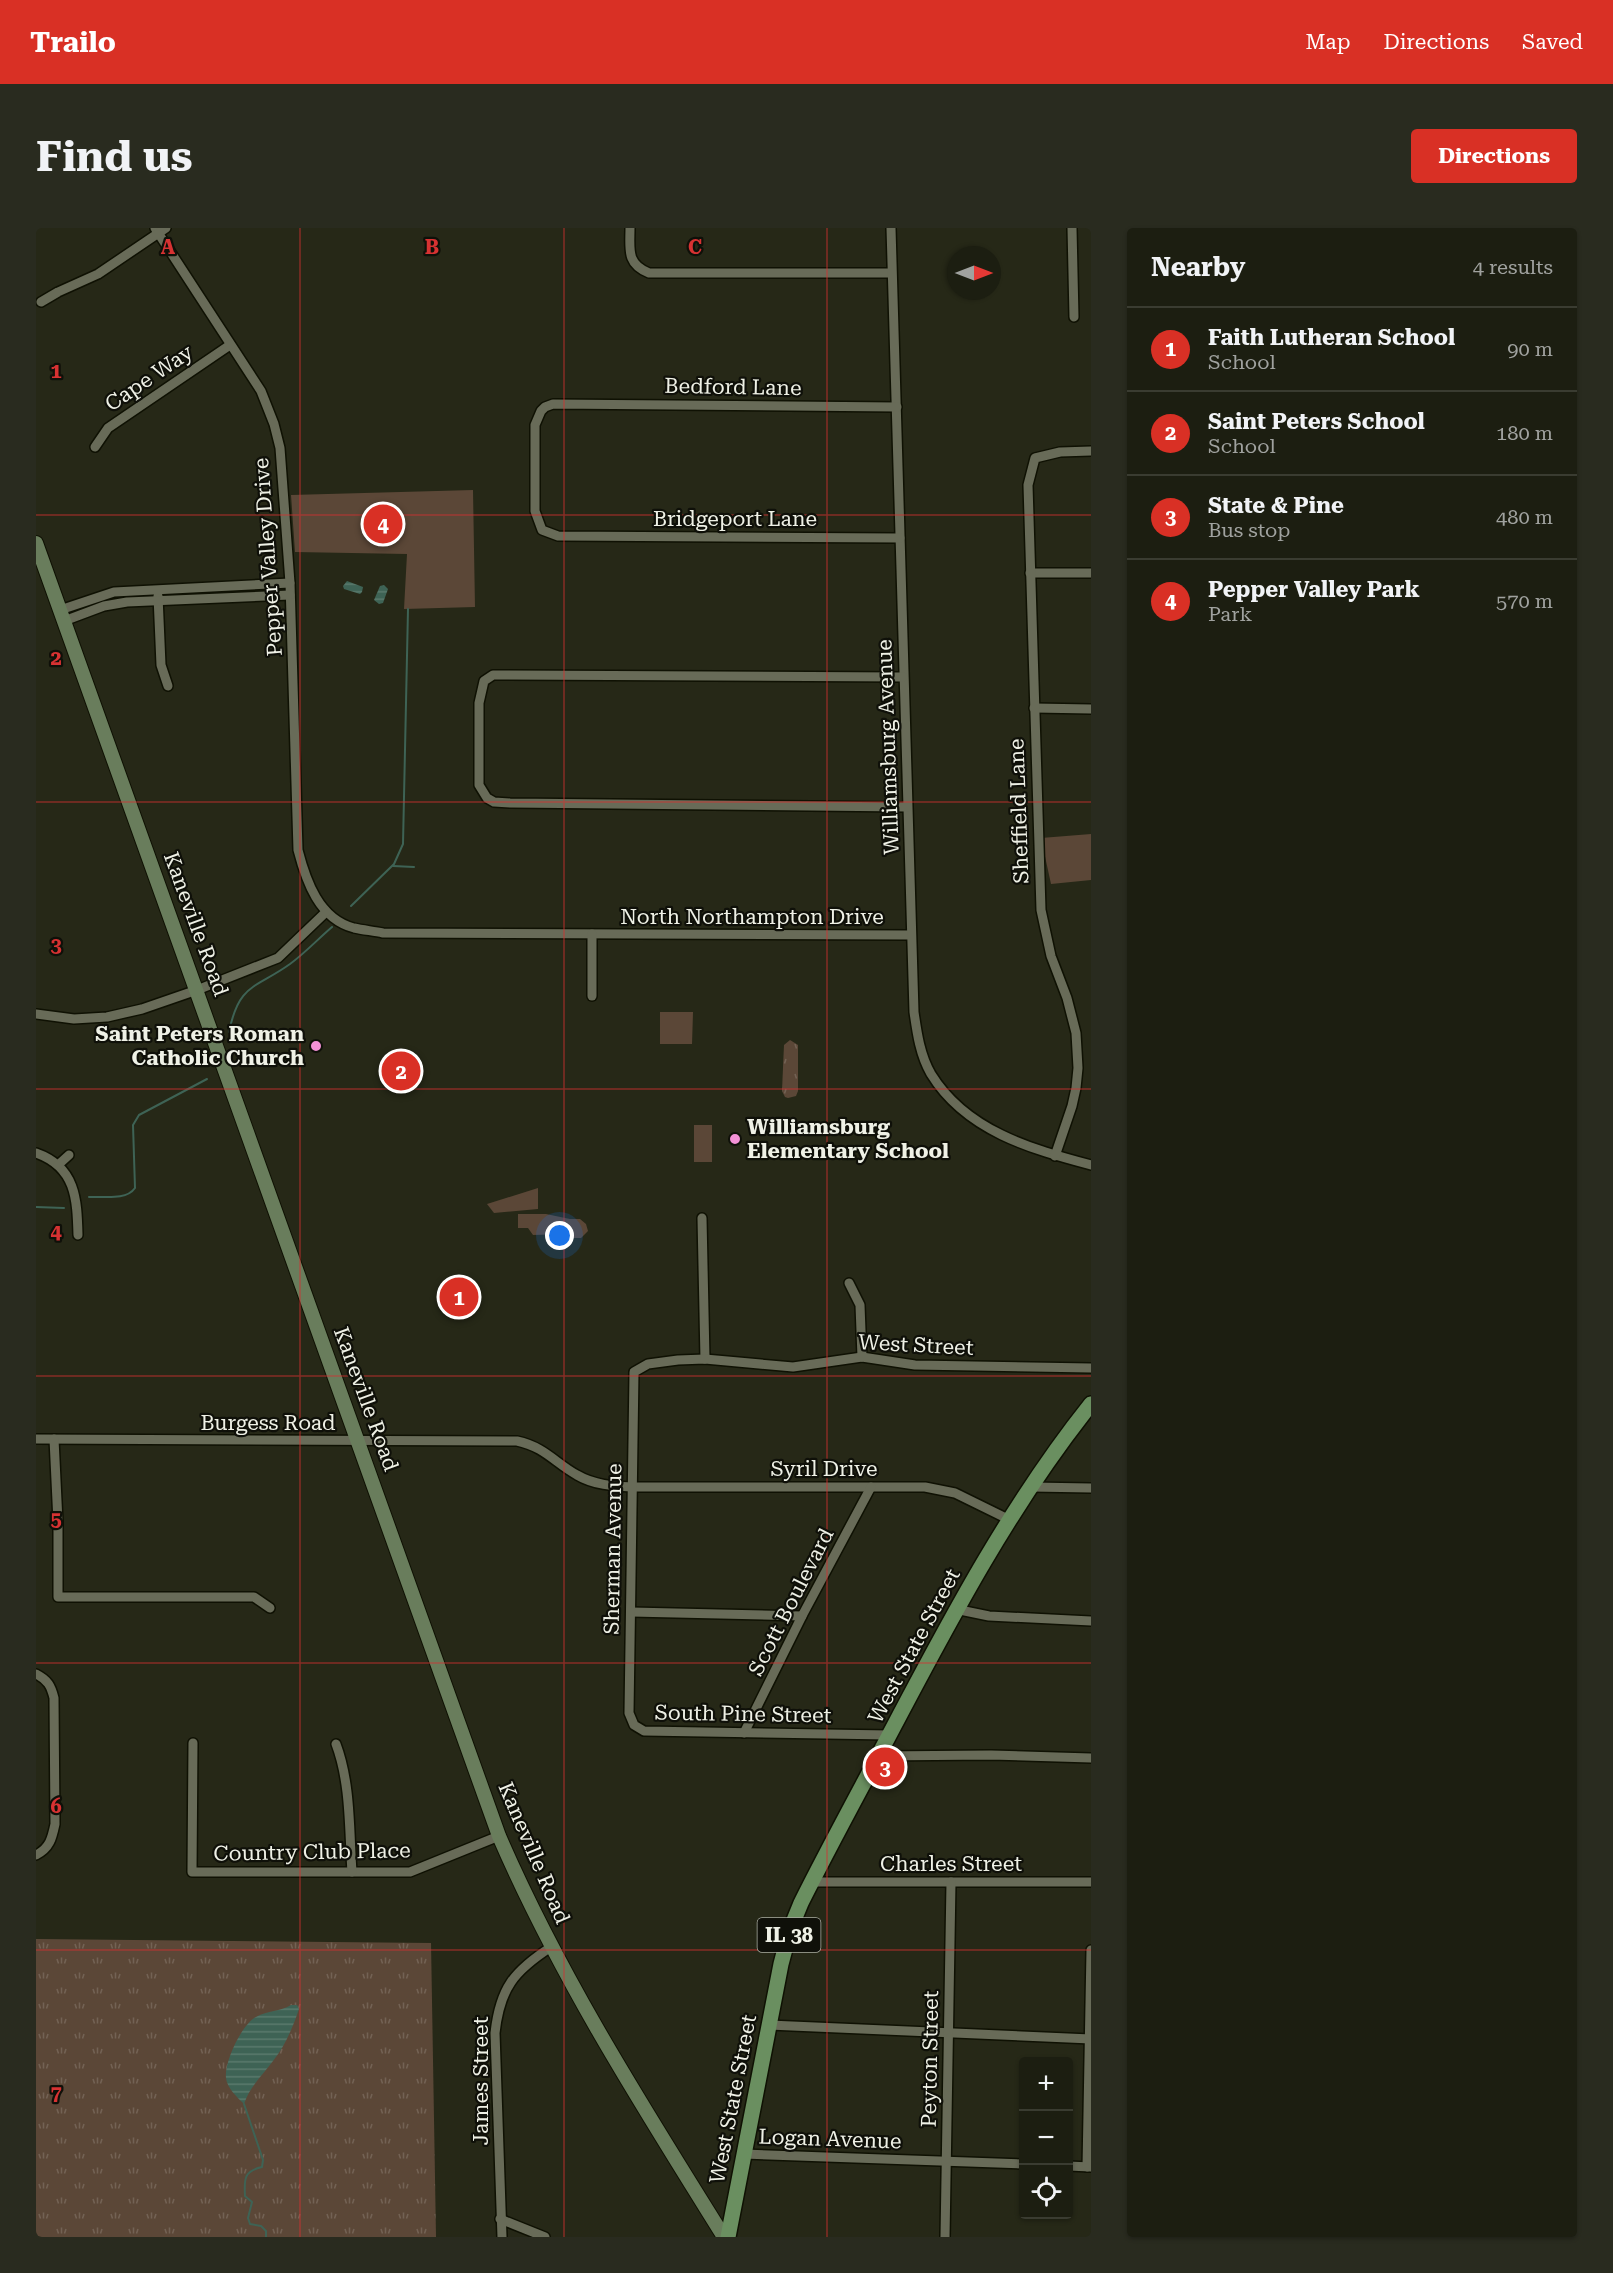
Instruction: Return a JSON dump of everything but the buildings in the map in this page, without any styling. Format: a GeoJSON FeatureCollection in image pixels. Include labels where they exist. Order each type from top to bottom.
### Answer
{"type":"FeatureCollection","features":[{"type":"Feature","properties":{"kind":"main road","name":"Kaneville Road"},"geometry":{"type":"LineString","coordinates":[[36,543],[499,1836],[551,1947],[589,2014],[726,2237]]}},
{"type":"Feature","properties":{"kind":"main road","name":"West State Street"},"geometry":{"type":"LineString","coordinates":[[726,2237],[781,1964],[790,1930],[811,1882],[955,1610],[1031,1487],[1061,1442],[1091,1404]]}},
{"type":"Feature","properties":{"kind":"street"},"geometry":{"type":"LineString","coordinates":[[630,228],[630,256],[640,269],[649,273],[891,273]]}},
{"type":"Feature","properties":{"kind":"street","name":"Williamsburg Avenue"},"geometry":{"type":"LineString","coordinates":[[891,228],[911,935],[917,1035],[930,1073],[946,1094],[985,1126],[1018,1144],[1091,1166]]}},
{"type":"Feature","properties":{"kind":"street"},"geometry":{"type":"LineString","coordinates":[[1072,228],[1074,317]]}},
{"type":"Feature","properties":{"kind":"street"},"geometry":{"type":"LineString","coordinates":[[41,302],[98,274],[160,230]]}},
{"type":"Feature","properties":{"kind":"street","name":"Pepper Valley Drive"},"geometry":{"type":"LineString","coordinates":[[160,230],[261,392],[274,424],[280,448],[290,583],[298,850],[305,878],[326,912]]}},
{"type":"Feature","properties":{"kind":"street","name":"Cape Way"},"geometry":{"type":"LineString","coordinates":[[95,447],[108,428],[230,345]]}},
{"type":"Feature","properties":{"kind":"street","name":"Bedford Lane"},"geometry":{"type":"LineString","coordinates":[[570,536],[549,534],[543,530],[535,511],[535,425],[545,407],[553,404],[568,404],[897,407]]}},
{"type":"Feature","properties":{"kind":"street","name":"Sheffield Lane"},"geometry":{"type":"LineString","coordinates":[[1055,1156],[1072,1106],[1078,1068],[1076,1033],[1067,998],[1051,956],[1041,910],[1028,484],[1035,458],[1060,452],[1091,451]]}},
{"type":"Feature","properties":{"kind":"street","name":"Bridgeport Lane"},"geometry":{"type":"LineString","coordinates":[[570,536],[900,537]]}},
{"type":"Feature","properties":{"kind":"street"},"geometry":{"type":"LineString","coordinates":[[1030,573],[1091,573]]}},
{"type":"Feature","properties":{"kind":"street"},"geometry":{"type":"LineString","coordinates":[[62,616],[102,594],[290,583]]}},
{"type":"Feature","properties":{"kind":"street"},"geometry":{"type":"LineString","coordinates":[[158,589],[161,665],[168,686]]}},
{"type":"Feature","properties":{"kind":"street"},"geometry":{"type":"LineString","coordinates":[[62,616],[114,604],[290,595]]}},
{"type":"Feature","properties":{"kind":"street"},"geometry":{"type":"LineString","coordinates":[[903,677],[493,675],[484,681],[481,689],[479,785],[487,798],[494,802],[510,803],[907,807]]}},
{"type":"Feature","properties":{"kind":"street"},"geometry":{"type":"LineString","coordinates":[[1035,708],[1091,709]]}},
{"type":"Feature","properties":{"kind":"street"},"geometry":{"type":"LineString","coordinates":[[36,1014],[74,1019],[107,1017],[142,1009],[197,990],[278,958],[326,912]]}},
{"type":"Feature","properties":{"kind":"street","name":"North Northampton Drive"},"geometry":{"type":"LineString","coordinates":[[326,912],[352,927],[383,933],[911,935]]}},
{"type":"Feature","properties":{"kind":"street"},"geometry":{"type":"LineString","coordinates":[[592,934],[592,996]]}},
{"type":"Feature","properties":{"kind":"street"},"geometry":{"type":"LineString","coordinates":[[36,1153],[47,1156],[67,1175],[76,1197],[78,1235]]}},
{"type":"Feature","properties":{"kind":"street"},"geometry":{"type":"LineString","coordinates":[[58,1166],[69,1155]]}},
{"type":"Feature","properties":{"kind":"street"},"geometry":{"type":"LineString","coordinates":[[702,1218],[705,1359]]}},
{"type":"Feature","properties":{"kind":"street"},"geometry":{"type":"LineString","coordinates":[[849,1283],[860,1305],[862,1357]]}},
{"type":"Feature","properties":{"kind":"street","name":"West Street"},"geometry":{"type":"LineString","coordinates":[[634,1372],[648,1364],[705,1359],[793,1367],[862,1357],[915,1365],[1091,1368]]}},
{"type":"Feature","properties":{"kind":"street","name":"Sherman Avenue"},"geometry":{"type":"LineString","coordinates":[[634,1372],[629,1713],[634,1725]]}},
{"type":"Feature","properties":{"kind":"street","name":"Burgess Road"},"geometry":{"type":"LineString","coordinates":[[36,1439],[517,1441],[537,1447],[570,1471],[590,1481],[632,1487]]}},
{"type":"Feature","properties":{"kind":"street"},"geometry":{"type":"LineString","coordinates":[[54,1439],[58,1522],[58,1597],[254,1597],[270,1608]]}},
{"type":"Feature","properties":{"kind":"street","name":"Syril Drive"},"geometry":{"type":"LineString","coordinates":[[632,1487],[911,1486],[941,1489],[969,1499],[1010,1520]]}},
{"type":"Feature","properties":{"kind":"street","name":"Scott Boulevard"},"geometry":{"type":"LineString","coordinates":[[744,1733],[802,1616],[871,1487]]}},
{"type":"Feature","properties":{"kind":"street"},"geometry":{"type":"LineString","coordinates":[[1031,1487],[1091,1488]]}},
{"type":"Feature","properties":{"kind":"street"},"geometry":{"type":"LineString","coordinates":[[955,1610],[988,1616],[1091,1621]]}},
{"type":"Feature","properties":{"kind":"street"},"geometry":{"type":"LineString","coordinates":[[631,1612],[802,1616]]}},
{"type":"Feature","properties":{"kind":"street"},"geometry":{"type":"LineString","coordinates":[[36,1674],[51,1685],[54,1698],[55,1824],[52,1841],[44,1851],[36,1855]]}},
{"type":"Feature","properties":{"kind":"street","name":"South Pine Street"},"geometry":{"type":"LineString","coordinates":[[634,1725],[644,1731],[890,1735]]}},
{"type":"Feature","properties":{"kind":"street","name":"Country Club Place"},"geometry":{"type":"LineString","coordinates":[[193,1743],[192,1872],[410,1872],[499,1836]]}},
{"type":"Feature","properties":{"kind":"street"},"geometry":{"type":"LineString","coordinates":[[336,1744],[343,1762],[347,1793],[352,1872]]}},
{"type":"Feature","properties":{"kind":"street"},"geometry":{"type":"LineString","coordinates":[[878,1756],[991,1755],[1091,1758]]}},
{"type":"Feature","properties":{"kind":"street","name":"Charles Street"},"geometry":{"type":"LineString","coordinates":[[811,1882],[1091,1882]]}},
{"type":"Feature","properties":{"kind":"street","name":"Peyton Street"},"geometry":{"type":"LineString","coordinates":[[945,2237],[951,1882]]}},
{"type":"Feature","properties":{"kind":"street","name":"James Street"},"geometry":{"type":"LineString","coordinates":[[502,2237],[495,2033],[497,2011],[506,1987],[519,1970],[551,1947]]}},
{"type":"Feature","properties":{"kind":"street"},"geometry":{"type":"LineString","coordinates":[[1073,2166],[1089,2167],[1091,1950]]}},
{"type":"Feature","properties":{"kind":"street"},"geometry":{"type":"LineString","coordinates":[[769,2025],[1090,2039]]}},
{"type":"Feature","properties":{"kind":"street","name":"Logan Avenue"},"geometry":{"type":"LineString","coordinates":[[744,2154],[1019,2164]]}},
{"type":"Feature","properties":{"kind":"street"},"geometry":{"type":"LineString","coordinates":[[500,2219],[545,2237]]}},
{"type":"Feature","properties":{"kind":"green space"},"geometry":{"type":"Polygon","coordinates":[[[473,490],[475,607],[404,609],[407,554],[295,552],[291,495],[473,490]]]}},
{"type":"Feature","properties":{"kind":"green space"},"geometry":{"type":"Polygon","coordinates":[[[1091,834],[1091,880],[1051,884],[1041,838],[1091,834]]]}},
{"type":"Feature","properties":{"kind":"green space"},"geometry":{"type":"Polygon","coordinates":[[[660,1012],[693,1012],[692,1044],[660,1044],[660,1012]]]}},
{"type":"Feature","properties":{"kind":"green space"},"geometry":{"type":"Polygon","coordinates":[[[790,1040],[798,1045],[798,1091],[796,1096],[788,1098],[782,1091],[784,1045],[790,1040]]]}},
{"type":"Feature","properties":{"kind":"green space"},"geometry":{"type":"Polygon","coordinates":[[[694,1125],[712,1125],[712,1162],[694,1162],[694,1125]]]}},
{"type":"Feature","properties":{"kind":"green space"},"geometry":{"type":"Polygon","coordinates":[[[538,1188],[538,1209],[494,1213],[487,1204],[538,1188]]]}},
{"type":"Feature","properties":{"kind":"green space"},"geometry":{"type":"Polygon","coordinates":[[[518,1214],[546,1214],[580,1219],[586,1224],[588,1231],[581,1238],[573,1238],[568,1234],[533,1235],[528,1228],[518,1228],[518,1214]]]}},
{"type":"Feature","properties":{"kind":"green space"},"geometry":{"type":"Polygon","coordinates":[[[36,1939],[431,1943],[436,2237],[36,2237],[36,1939]]]}},
{"type":"Feature","properties":{"kind":"shaded area"},"geometry":{"type":"Polygon","coordinates":[[[347,581],[363,587],[362,592],[360,594],[344,589],[343,586],[347,581]]]}},
{"type":"Feature","properties":{"kind":"shaded area"},"geometry":{"type":"Polygon","coordinates":[[[384,585],[388,589],[383,603],[379,604],[374,600],[380,586],[384,585]]]}},
{"type":"Feature","properties":{"kind":"shaded area"},"geometry":{"type":"Polygon","coordinates":[[[297,2005],[299,2009],[288,2036],[277,2055],[253,2086],[244,2104],[230,2089],[226,2078],[228,2063],[235,2044],[245,2027],[256,2017],[297,2005]]]}},
{"type":"Feature","properties":{"kind":"waterway"},"geometry":{"type":"LineString","coordinates":[[351,906],[394,864],[403,844],[408,609]]}},
{"type":"Feature","properties":{"kind":"waterway"},"geometry":{"type":"LineString","coordinates":[[393,866],[414,867]]}},
{"type":"Feature","properties":{"kind":"waterway"},"geometry":{"type":"LineString","coordinates":[[229,1032],[233,1016],[243,996],[250,989],[296,960],[332,927]]}},
{"type":"Feature","properties":{"kind":"waterway"},"geometry":{"type":"LineString","coordinates":[[89,1197],[114,1197],[131,1192],[135,1188],[133,1125],[139,1115],[207,1079]]}},
{"type":"Feature","properties":{"kind":"waterway"},"geometry":{"type":"LineString","coordinates":[[36,1207],[64,1208]]}},
{"type":"Feature","properties":{"kind":"waterway"},"geometry":{"type":"LineString","coordinates":[[244,2104],[263,2160],[262,2167],[248,2173],[245,2180],[245,2196],[252,2202],[248,2218],[250,2224],[261,2226],[266,2231],[266,2237]]}},
{"type":"Feature","properties":{"kind":"place","name":"Pepper Valley Park"},"geometry":{"type":"Point","coordinates":[383,524]}},
{"type":"Feature","properties":{"kind":"place","name":"Saint Peters Roman Catholic Church"},"geometry":{"type":"Point","coordinates":[316,1046]}},
{"type":"Feature","properties":{"kind":"place","name":"Saint Peters School"},"geometry":{"type":"Point","coordinates":[401,1071]}},
{"type":"Feature","properties":{"kind":"place","name":"Williamsburg Elementary School"},"geometry":{"type":"Point","coordinates":[735,1139]}},
{"type":"Feature","properties":{"kind":"place","name":"Faith Lutheran School"},"geometry":{"type":"Point","coordinates":[459,1297]}},
{"type":"Feature","properties":{"kind":"place","name":"State & Pine"},"geometry":{"type":"Point","coordinates":[885,1767]}}]}
